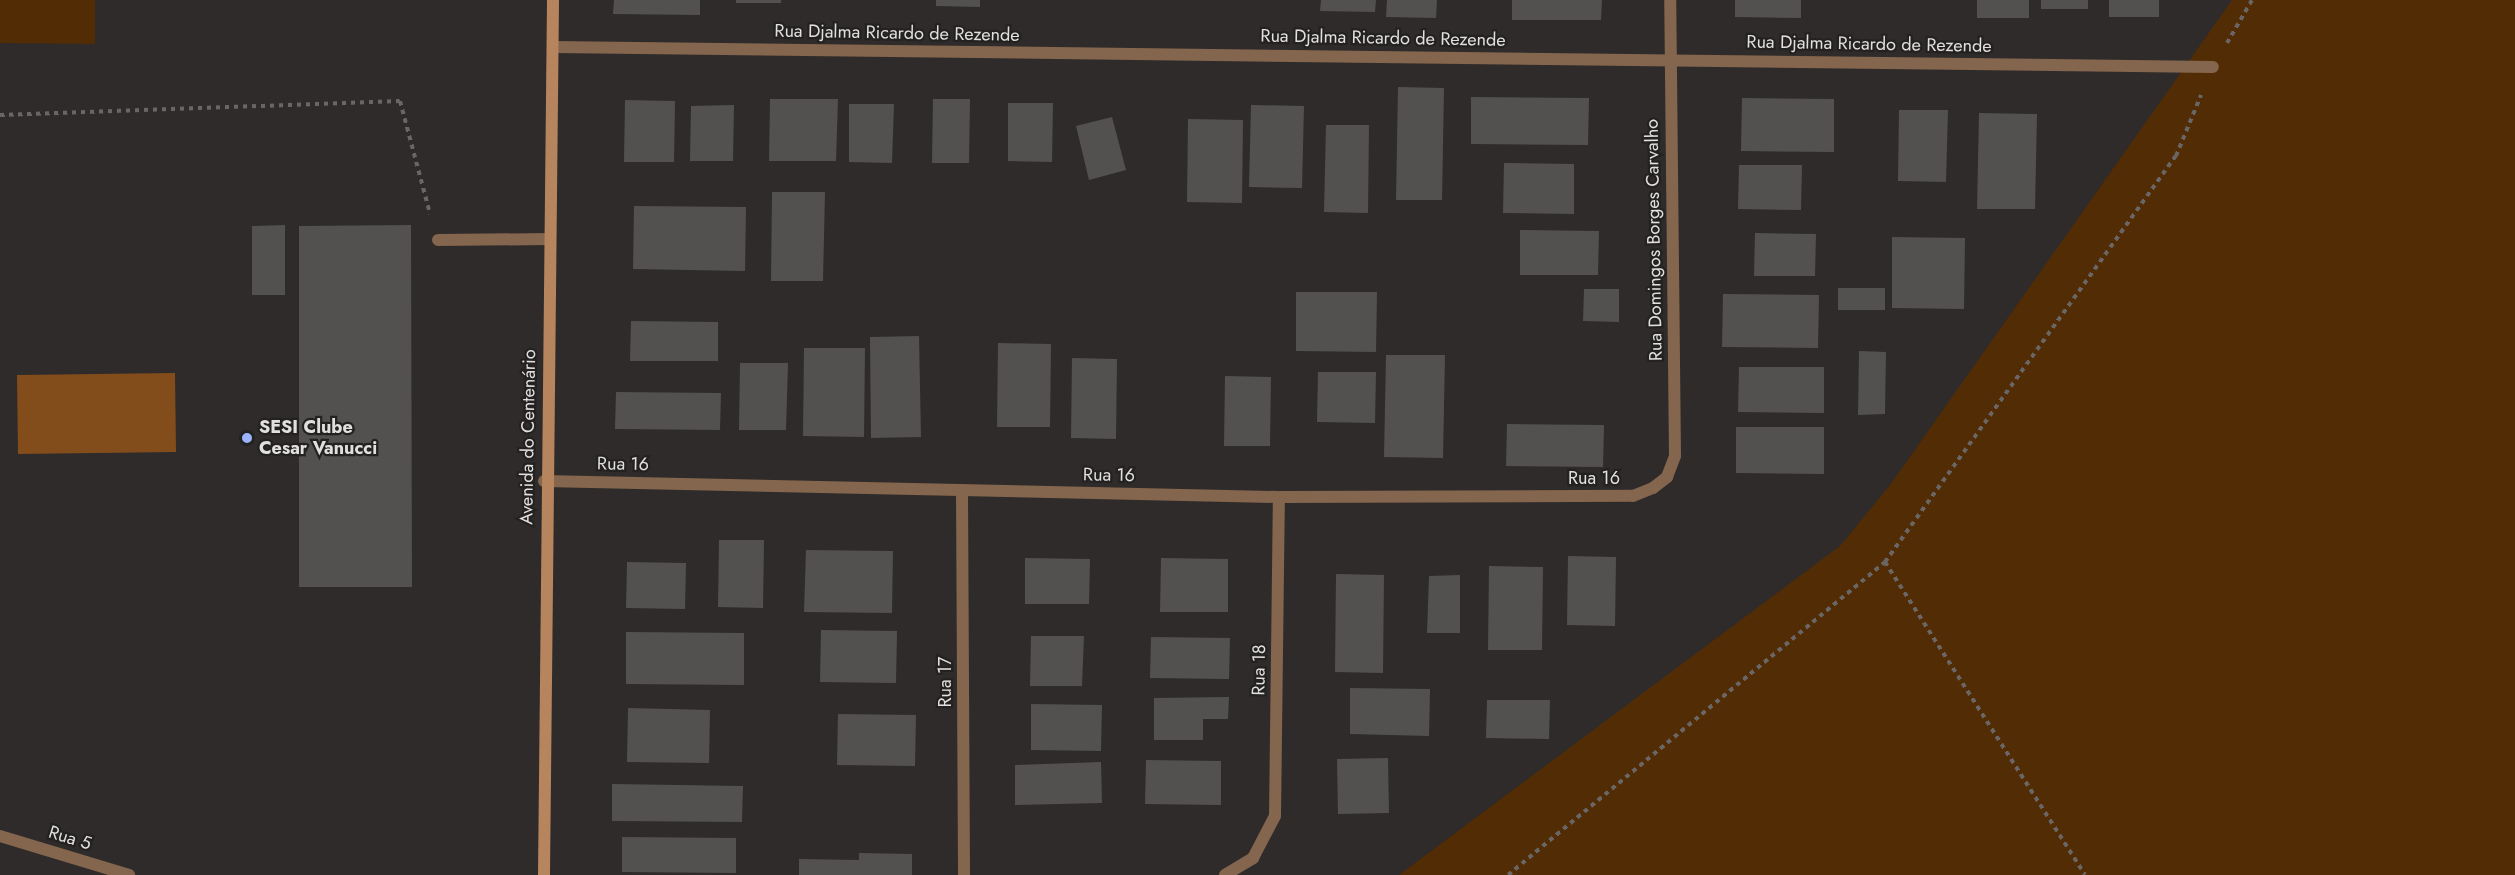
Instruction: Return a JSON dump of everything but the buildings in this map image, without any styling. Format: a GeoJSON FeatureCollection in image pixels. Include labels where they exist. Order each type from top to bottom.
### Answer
{"type":"FeatureCollection","features":[{"type":"Feature","properties":{"kind":"street","name":"Avenida do Centenário"},"geometry":{"type":"LineString","coordinates":[[544,875],[544,480],[553,0]]}},
{"type":"Feature","properties":{"kind":"street","name":"Rua Domingos Borges Carvalho"},"geometry":{"type":"LineString","coordinates":[[1666,477],[1675,456],[1670,0]]}},
{"type":"Feature","properties":{"kind":"street","name":"Rua Djalma Ricardo de Rezende"},"geometry":{"type":"LineString","coordinates":[[553,47],[2213,67]]}},
{"type":"Feature","properties":{"kind":"street"},"geometry":{"type":"LineString","coordinates":[[438,240],[549,239]]}},
{"type":"Feature","properties":{"kind":"street","name":"Rua 16"},"geometry":{"type":"LineString","coordinates":[[544,480],[1279,496],[1633,496],[1666,477]]}},
{"type":"Feature","properties":{"kind":"street","name":"Rua 17"},"geometry":{"type":"LineString","coordinates":[[962,490],[964,875]]}},
{"type":"Feature","properties":{"kind":"street","name":"Rua 18"},"geometry":{"type":"LineString","coordinates":[[1225,875],[1253,858],[1266,842],[1275,816],[1279,496]]}},
{"type":"Feature","properties":{"kind":"street","name":"Rua 5"},"geometry":{"type":"LineString","coordinates":[[0,836],[129,875]]}},
{"type":"Feature","properties":{"kind":"path"},"geometry":{"type":"LineString","coordinates":[[1508,875],[1885,562],[2176,156],[2213,67],[2252,0]]}},
{"type":"Feature","properties":{"kind":"path"},"geometry":{"type":"LineString","coordinates":[[0,115],[400,101],[438,240]]}},
{"type":"Feature","properties":{"kind":"path"},"geometry":{"type":"LineString","coordinates":[[1885,562],[2085,875]]}},
{"type":"Feature","properties":{"kind":"shaded area"},"geometry":{"type":"Polygon","coordinates":[[[0,0],[95,0],[95,44],[0,43],[0,0]]]}},
{"type":"Feature","properties":{"kind":"shaded area"},"geometry":{"type":"Polygon","coordinates":[[[2232,0],[2515,0],[2515,875],[1399,875],[1840,546],[1890,485],[2232,0]]]}},
{"type":"Feature","properties":{"kind":"shaded area"},"geometry":{"type":"Polygon","coordinates":[[[175,373],[176,452],[18,454],[17,375],[175,373]]]}},
{"type":"Feature","properties":{"kind":"place","name":"SESI Clube Cesar Vanucci"},"geometry":{"type":"Point","coordinates":[247,438]}}]}
